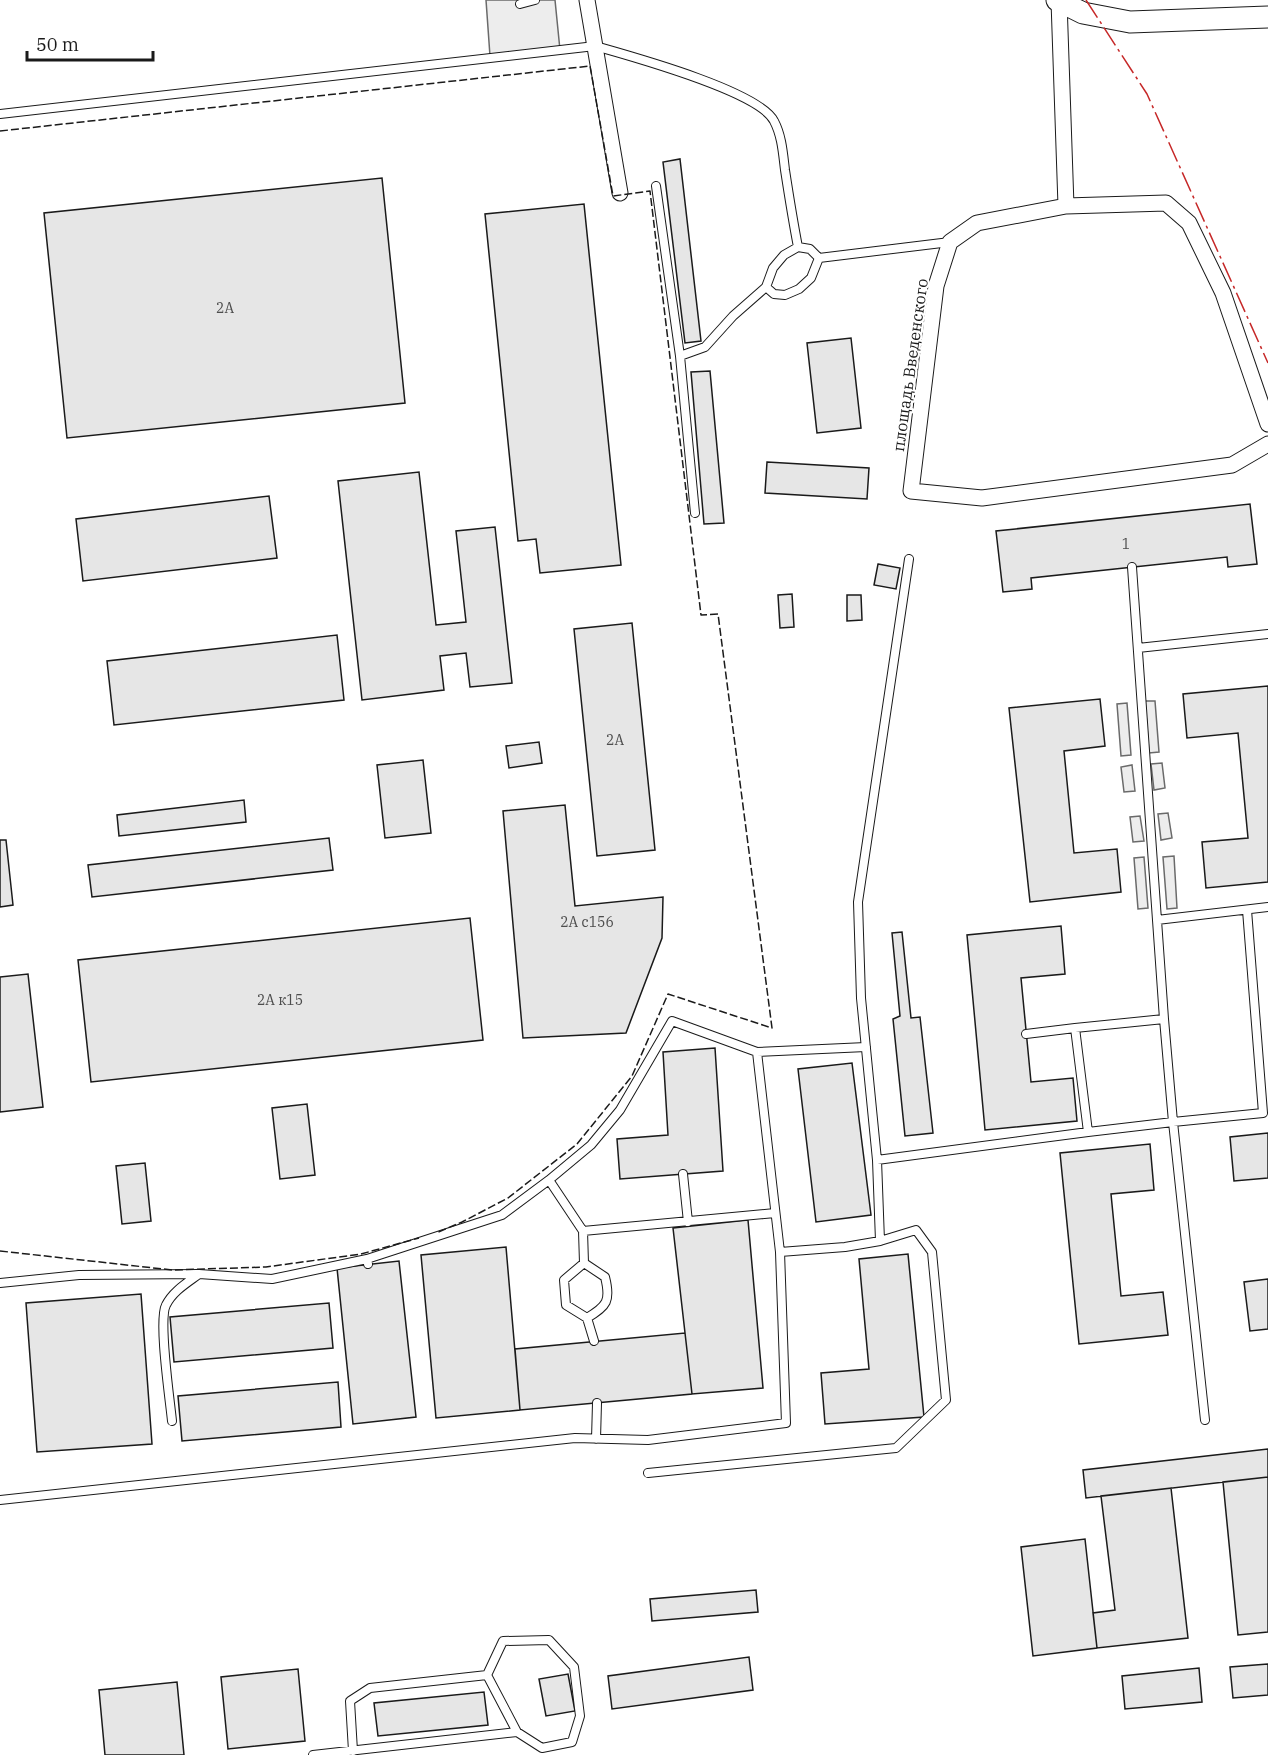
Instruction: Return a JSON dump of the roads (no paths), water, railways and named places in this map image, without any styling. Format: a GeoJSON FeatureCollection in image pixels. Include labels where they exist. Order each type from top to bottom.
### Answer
{"type":"FeatureCollection","features":[{"type":"Feature","properties":{"kind":"street"},"geometry":{"type":"LineString","coordinates":[[587,0],[620,193]]}},
{"type":"Feature","properties":{"kind":"street"},"geometry":{"type":"LineString","coordinates":[[1066,206],[1058,1],[1083,13],[1130,22],[1268,17]]}},
{"type":"Feature","properties":{"kind":"street"},"geometry":{"type":"LineString","coordinates":[[950,242],[977,223],[1066,206],[1166,203],[1189,223],[1223,293],[1268,424]]}},
{"type":"Feature","properties":{"kind":"street","name":"площадь Введенского"},"geometry":{"type":"LineString","coordinates":[[950,242],[936,286],[911,491],[982,498],[1016,494],[1232,465],[1268,444]]}},
{"type":"Feature","properties":{"kind":"lane"},"geometry":{"type":"LineString","coordinates":[[520,4],[535,0]]}},
{"type":"Feature","properties":{"kind":"lane"},"geometry":{"type":"LineString","coordinates":[[0,114],[595,46],[640,58],[711,84],[761,106],[774,120],[781,140],[798,247]]}},
{"type":"Feature","properties":{"kind":"lane"},"geometry":{"type":"LineString","coordinates":[[656,186],[680,356],[695,513]]}},
{"type":"Feature","properties":{"kind":"lane"},"geometry":{"type":"LineString","coordinates":[[819,258],[950,242]]}},
{"type":"Feature","properties":{"kind":"lane"},"geometry":{"type":"LineString","coordinates":[[680,356],[705,347],[733,316],[766,287],[773,268],[784,255],[798,247],[810,249],[819,258]]}},
{"type":"Feature","properties":{"kind":"lane"},"geometry":{"type":"LineString","coordinates":[[766,287],[774,294],[785,295],[799,289],[811,278],[819,258]]}},
{"type":"Feature","properties":{"kind":"lane"},"geometry":{"type":"LineString","coordinates":[[880,1241],[877,1160],[861,998],[858,902],[909,559]]}},
{"type":"Feature","properties":{"kind":"lane"},"geometry":{"type":"LineString","coordinates":[[1132,567],[1164,1018],[1205,1420]]}},
{"type":"Feature","properties":{"kind":"lane"},"geometry":{"type":"LineString","coordinates":[[1138,648],[1268,634]]}},
{"type":"Feature","properties":{"kind":"lane"},"geometry":{"type":"LineString","coordinates":[[1157,920],[1268,907]]}},
{"type":"Feature","properties":{"kind":"lane"},"geometry":{"type":"LineString","coordinates":[[877,1160],[1088,1131],[1265,1113],[1247,910]]}},
{"type":"Feature","properties":{"kind":"lane"},"geometry":{"type":"LineString","coordinates":[[1026,1034],[1164,1018]]}},
{"type":"Feature","properties":{"kind":"lane"},"geometry":{"type":"LineString","coordinates":[[0,1283],[79,1275],[199,1274],[272,1279],[367,1262],[502,1215],[549,1180],[591,1145],[620,1110],[672,1021],[757,1052],[866,1047]]}},
{"type":"Feature","properties":{"kind":"lane"},"geometry":{"type":"LineString","coordinates":[[1075,1028],[1088,1131]]}},
{"type":"Feature","properties":{"kind":"lane"},"geometry":{"type":"LineString","coordinates":[[0,1500],[575,1438],[648,1440],[786,1423],[780,1252],[757,1052]]}},
{"type":"Feature","properties":{"kind":"lane"},"geometry":{"type":"LineString","coordinates":[[683,1174],[688,1222]]}},
{"type":"Feature","properties":{"kind":"lane"},"geometry":{"type":"LineString","coordinates":[[549,1180],[583,1231],[584,1263]]}},
{"type":"Feature","properties":{"kind":"lane"},"geometry":{"type":"LineString","coordinates":[[583,1231],[775,1213]]}},
{"type":"Feature","properties":{"kind":"lane"},"geometry":{"type":"LineString","coordinates":[[648,1473],[896,1448],[946,1400],[932,1252],[916,1230],[880,1241],[845,1247],[780,1252]]}},
{"type":"Feature","properties":{"kind":"lane"},"geometry":{"type":"LineString","coordinates":[[584,1263],[564,1280],[566,1305],[587,1318],[594,1341]]}},
{"type":"Feature","properties":{"kind":"lane"},"geometry":{"type":"LineString","coordinates":[[584,1263],[605,1277],[609,1292],[604,1308],[587,1318]]}},
{"type":"Feature","properties":{"kind":"lane"},"geometry":{"type":"LineString","coordinates":[[172,1421],[164,1340],[164,1307],[175,1293],[199,1274]]}},
{"type":"Feature","properties":{"kind":"lane"},"geometry":{"type":"LineString","coordinates":[[596,1439],[597,1403]]}},
{"type":"Feature","properties":{"kind":"lane"},"geometry":{"type":"LineString","coordinates":[[549,1640],[574,1667],[580,1716],[572,1742],[542,1748],[517,1732],[488,1675],[503,1641],[549,1640]]}},
{"type":"Feature","properties":{"kind":"lane"},"geometry":{"type":"LineString","coordinates":[[353,1750],[350,1701],[370,1688],[488,1675]]}},
{"type":"Feature","properties":{"kind":"lane"},"geometry":{"type":"LineString","coordinates":[[313,1755],[517,1732]]}}]}
